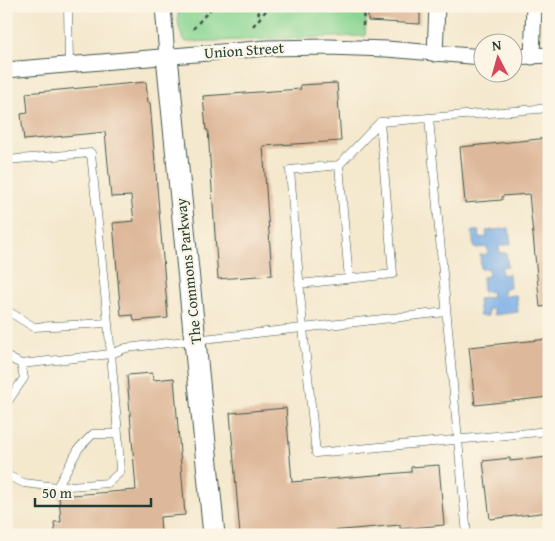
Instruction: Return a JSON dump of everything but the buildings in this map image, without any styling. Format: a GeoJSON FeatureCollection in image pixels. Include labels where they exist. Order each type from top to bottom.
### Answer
{"type":"FeatureCollection","features":[{"type":"Feature","properties":{"kind":"street","name":"The Commons Parkway"},"geometry":{"type":"LineString","coordinates":[[163,6],[214,535]]}},
{"type":"Feature","properties":{"kind":"street"},"geometry":{"type":"LineString","coordinates":[[435,54],[437,6]]}},
{"type":"Feature","properties":{"kind":"street"},"geometry":{"type":"LineString","coordinates":[[532,57],[534,6]]}},
{"type":"Feature","properties":{"kind":"street","name":"Union Street"},"geometry":{"type":"LineString","coordinates":[[6,70],[267,48],[328,47],[387,49],[472,56]]}},
{"type":"Feature","properties":{"kind":"street"},"geometry":{"type":"LineString","coordinates":[[522,57],[549,55]]}},
{"type":"Feature","properties":{"kind":"lane"},"geometry":{"type":"LineString","coordinates":[[68,6],[69,65]]}},
{"type":"Feature","properties":{"kind":"lane"},"geometry":{"type":"LineString","coordinates":[[549,108],[380,122],[339,165],[290,170],[316,454],[549,431]]}},
{"type":"Feature","properties":{"kind":"lane"},"geometry":{"type":"LineString","coordinates":[[429,118],[467,535]]}},
{"type":"Feature","properties":{"kind":"lane"},"geometry":{"type":"LineString","coordinates":[[299,284],[393,274],[380,122]]}},
{"type":"Feature","properties":{"kind":"lane"},"geometry":{"type":"LineString","coordinates":[[6,160],[91,152],[111,354],[120,472],[108,483],[57,487],[24,483],[6,475]]}},
{"type":"Feature","properties":{"kind":"lane"},"geometry":{"type":"LineString","coordinates":[[339,165],[349,279]]}},
{"type":"Feature","properties":{"kind":"lane"},"geometry":{"type":"LineString","coordinates":[[6,310],[34,327],[108,323]]}},
{"type":"Feature","properties":{"kind":"lane"},"geometry":{"type":"LineString","coordinates":[[6,356],[21,364],[111,354],[126,348],[446,312]]}},
{"type":"Feature","properties":{"kind":"lane"},"geometry":{"type":"LineString","coordinates":[[6,404],[24,378],[21,364]]}},
{"type":"Feature","properties":{"kind":"lane"},"geometry":{"type":"LineString","coordinates":[[57,487],[79,448],[94,434],[118,434]]}},
{"type":"Feature","properties":{"kind":"path"},"geometry":{"type":"LineString","coordinates":[[193,29],[212,6]]}},
{"type":"Feature","properties":{"kind":"path"},"geometry":{"type":"LineString","coordinates":[[250,6],[262,16]]}},
{"type":"Feature","properties":{"kind":"path"},"geometry":{"type":"LineString","coordinates":[[253,26],[270,6]]}},
{"type":"Feature","properties":{"kind":"path"},"geometry":{"type":"LineString","coordinates":[[363,26],[364,6]]}},
{"type":"Feature","properties":{"kind":"green space"},"geometry":{"type":"Polygon","coordinates":[[[178,6],[367,6],[365,36],[186,42],[178,20],[178,6]]]}},
{"type":"Feature","properties":{"kind":"water"},"geometry":{"type":"Polygon","coordinates":[[[509,228],[511,244],[499,246],[500,253],[506,253],[508,266],[501,267],[502,275],[509,274],[510,288],[503,289],[504,296],[516,295],[518,312],[494,315],[493,309],[488,309],[488,316],[480,316],[478,299],[492,297],[491,291],[483,292],[482,277],[489,276],[488,268],[481,269],[480,255],[488,254],[487,247],[474,248],[472,231],[479,231],[480,238],[487,237],[486,231],[509,228]]]}}]}
